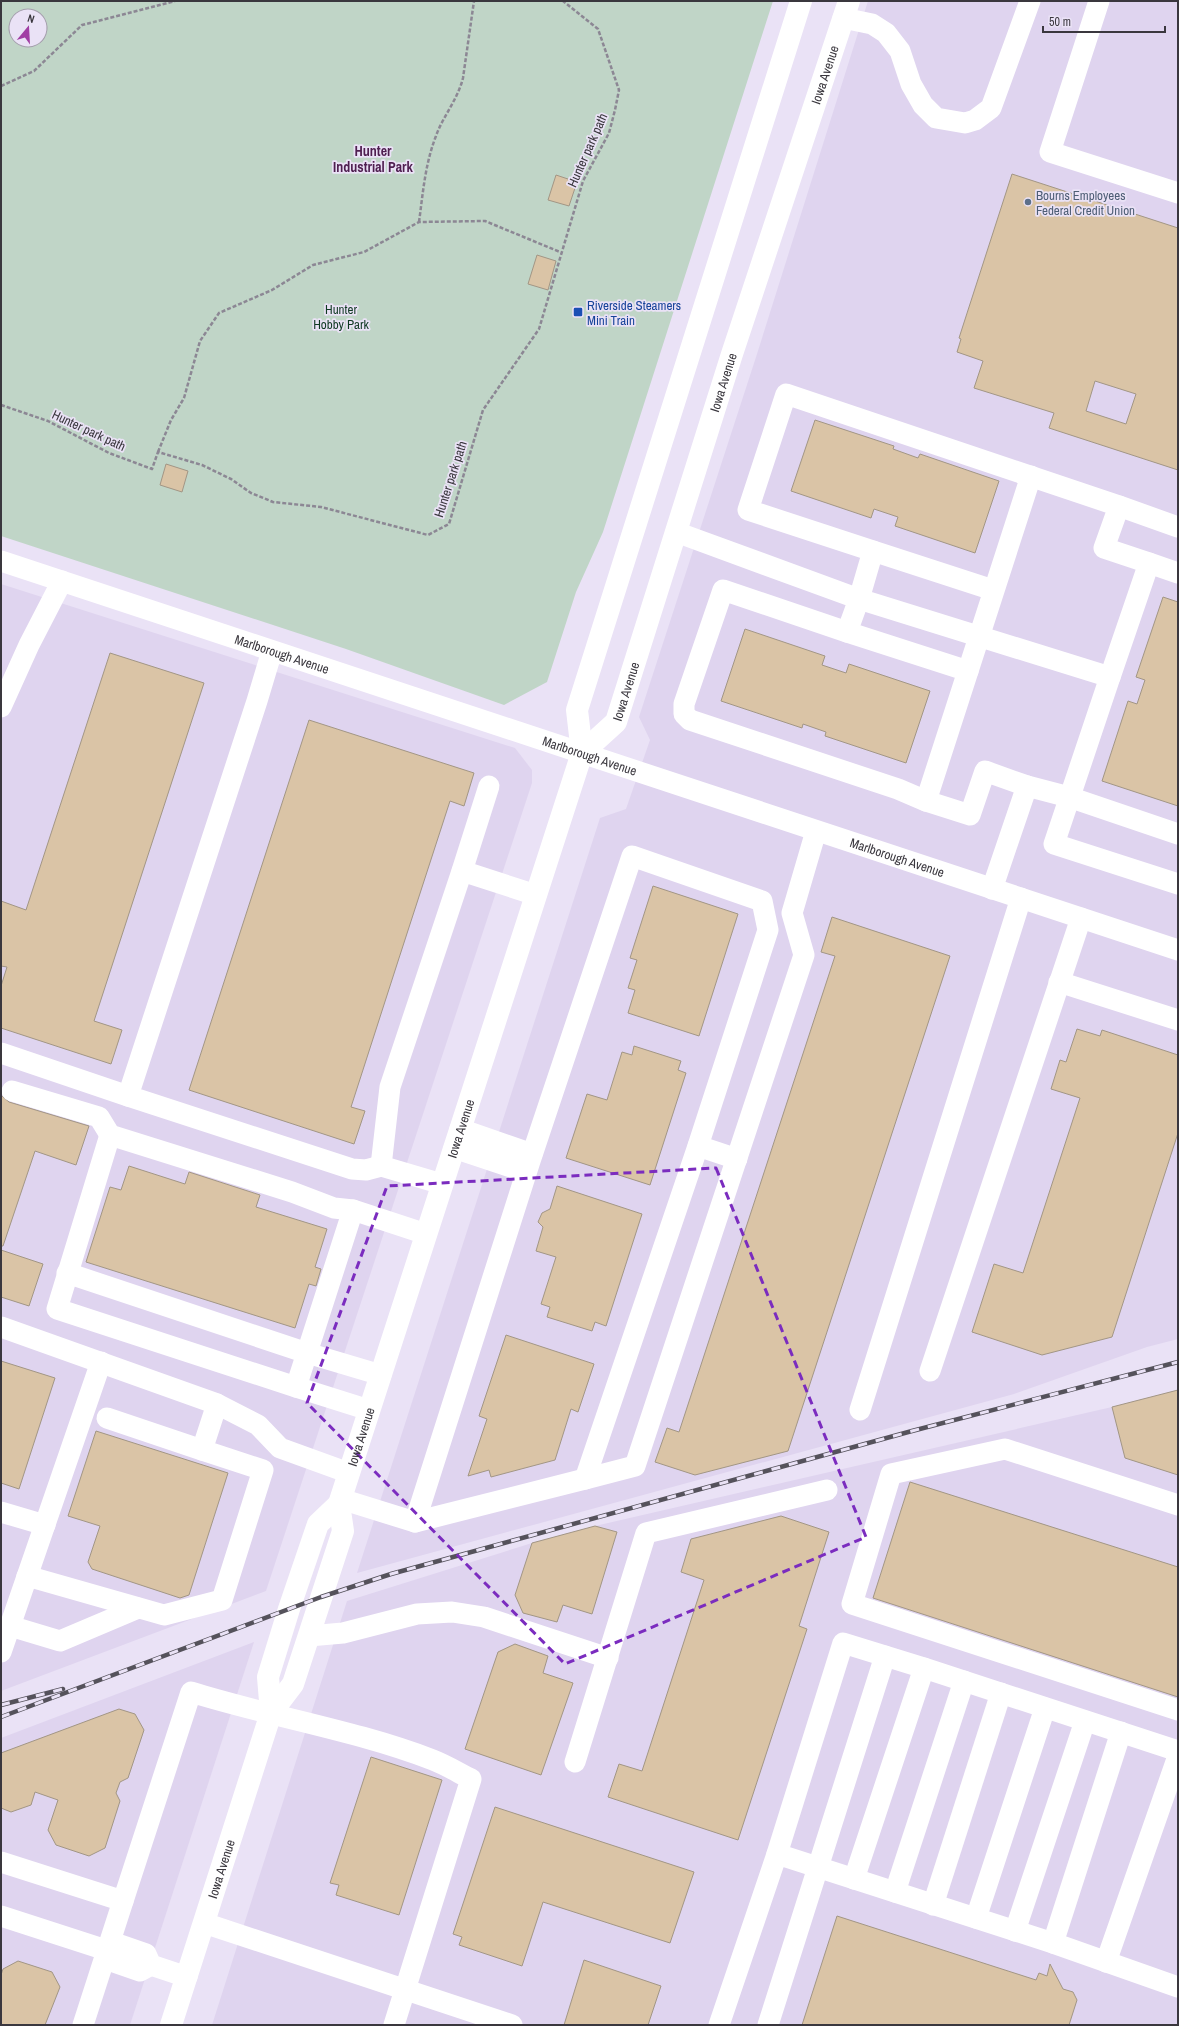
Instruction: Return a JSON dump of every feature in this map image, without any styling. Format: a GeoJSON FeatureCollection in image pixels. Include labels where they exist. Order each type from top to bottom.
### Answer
{"type":"FeatureCollection","features":[{"type":"Feature","properties":{"kind":"main road","name":"Iowa Avenue"},"geometry":{"type":"LineString","coordinates":[[171,2025],[271,1714],[293,1684],[343,1531],[340,1502],[582,753],[577,710],[801,1]]}},
{"type":"Feature","properties":{"kind":"main road","name":"Iowa Avenue"},"geometry":{"type":"LineString","coordinates":[[582,753],[616,722],[732,354],[846,9]]}},
{"type":"Feature","properties":{"kind":"main road","name":"Iowa Avenue"},"geometry":{"type":"LineString","coordinates":[[271,1714],[268,1677],[289,1609],[318,1524],[340,1502]]}},
{"type":"Feature","properties":{"kind":"street"},"geometry":{"type":"LineString","coordinates":[[846,9],[886,33],[900,51],[911,84],[924,105],[936,118],[965,123],[975,120],[991,108],[1030,1]]}},
{"type":"Feature","properties":{"kind":"street"},"geometry":{"type":"LineString","coordinates":[[1100,1],[1050,152],[1178,193]]}},
{"type":"Feature","properties":{"kind":"street"},"geometry":{"type":"LineString","coordinates":[[994,590],[748,510],[786,394],[1178,527]]}},
{"type":"Feature","properties":{"kind":"street"},"geometry":{"type":"LineString","coordinates":[[926,801],[1030,476]]}},
{"type":"Feature","properties":{"kind":"street"},"geometry":{"type":"LineString","coordinates":[[1119,506],[1104,548],[1178,573]]}},
{"type":"Feature","properties":{"kind":"street"},"geometry":{"type":"LineString","coordinates":[[676,532],[859,599],[1110,677]]}},
{"type":"Feature","properties":{"kind":"street"},"geometry":{"type":"LineString","coordinates":[[848,632],[873,551]]}},
{"type":"Feature","properties":{"kind":"street","name":"Marlborough Avenue"},"geometry":{"type":"LineString","coordinates":[[1,561],[1178,950]]}},
{"type":"Feature","properties":{"kind":"street"},"geometry":{"type":"LineString","coordinates":[[1149,563],[1068,797],[1054,844],[1178,884]]}},
{"type":"Feature","properties":{"kind":"street"},"geometry":{"type":"LineString","coordinates":[[1,708],[29,645],[62,581]]}},
{"type":"Feature","properties":{"kind":"street"},"geometry":{"type":"LineString","coordinates":[[968,671],[723,590],[684,704],[684,714],[690,720],[898,789],[926,801],[970,815],[985,771],[1027,786],[1068,797],[1178,834]]}},
{"type":"Feature","properties":{"kind":"street"},"geometry":{"type":"LineString","coordinates":[[128,1096],[272,651]]}},
{"type":"Feature","properties":{"kind":"street"},"geometry":{"type":"LineString","coordinates":[[381,1166],[390,1087],[489,786]]}},
{"type":"Feature","properties":{"kind":"street"},"geometry":{"type":"LineString","coordinates":[[992,889],[1027,786]]}},
{"type":"Feature","properties":{"kind":"street"},"geometry":{"type":"LineString","coordinates":[[340,1502],[415,1522],[635,1466],[804,955],[792,913],[816,831]]}},
{"type":"Feature","properties":{"kind":"street"},"geometry":{"type":"LineString","coordinates":[[415,1522],[529,1163],[632,856],[762,901],[792,913]]}},
{"type":"Feature","properties":{"kind":"street"},"geometry":{"type":"LineString","coordinates":[[462,871],[536,895]]}},
{"type":"Feature","properties":{"kind":"street"},"geometry":{"type":"LineString","coordinates":[[860,1410],[1021,898]]}},
{"type":"Feature","properties":{"kind":"street"},"geometry":{"type":"LineString","coordinates":[[585,1479],[698,1146],[768,930],[762,901]]}},
{"type":"Feature","properties":{"kind":"street"},"geometry":{"type":"LineString","coordinates":[[930,1371],[1080,918]]}},
{"type":"Feature","properties":{"kind":"street"},"geometry":{"type":"LineString","coordinates":[[1059,982],[1178,1020]]}},
{"type":"Feature","properties":{"kind":"street"},"geometry":{"type":"LineString","coordinates":[[1,1053],[352,1170],[366,1170],[381,1166],[442,1184]]}},
{"type":"Feature","properties":{"kind":"street"},"geometry":{"type":"LineString","coordinates":[[12,1091],[99,1117],[110,1135],[292,1192],[334,1208],[353,1210],[426,1234]]}},
{"type":"Feature","properties":{"kind":"street"},"geometry":{"type":"LineString","coordinates":[[110,1135],[56,1309],[369,1410]]}},
{"type":"Feature","properties":{"kind":"street"},"geometry":{"type":"LineString","coordinates":[[457,1138],[529,1163]]}},
{"type":"Feature","properties":{"kind":"street"},"geometry":{"type":"LineString","coordinates":[[698,1146],[737,1159]]}},
{"type":"Feature","properties":{"kind":"street"},"geometry":{"type":"LineString","coordinates":[[296,1387],[353,1210]]}},
{"type":"Feature","properties":{"kind":"street"},"geometry":{"type":"LineString","coordinates":[[67,1274],[307,1353],[381,1375]]}},
{"type":"Feature","properties":{"kind":"street"},"geometry":{"type":"LineString","coordinates":[[1,1327],[217,1404],[258,1425],[280,1448],[349,1473]]}},
{"type":"Feature","properties":{"kind":"street"},"geometry":{"type":"LineString","coordinates":[[1,1652],[101,1362]]}},
{"type":"Feature","properties":{"kind":"street"},"geometry":{"type":"LineString","coordinates":[[202,1450],[217,1404]]}},
{"type":"Feature","properties":{"kind":"street"},"geometry":{"type":"LineString","coordinates":[[28,1576],[164,1615],[222,1600],[263,1470],[107,1418]]}},
{"type":"Feature","properties":{"kind":"street"},"geometry":{"type":"LineString","coordinates":[[1178,1505],[1005,1449],[891,1474],[852,1604],[1178,1710]]}},
{"type":"Feature","properties":{"kind":"street"},"geometry":{"type":"LineString","coordinates":[[575,1762],[646,1534],[827,1490]]}},
{"type":"Feature","properties":{"kind":"street"},"geometry":{"type":"LineString","coordinates":[[1,1512],[45,1525]]}},
{"type":"Feature","properties":{"kind":"street"},"geometry":{"type":"LineString","coordinates":[[10,1626],[60,1641],[138,1608]]}},
{"type":"Feature","properties":{"kind":"street"},"geometry":{"type":"LineString","coordinates":[[309,1636],[343,1634],[417,1614],[452,1612],[484,1617],[608,1658]]}},
{"type":"Feature","properties":{"kind":"street"},"geometry":{"type":"LineString","coordinates":[[719,2025],[777,1854],[843,1643],[1178,1751]]}},
{"type":"Feature","properties":{"kind":"street"},"geometry":{"type":"LineString","coordinates":[[768,2025],[885,1656]]}},
{"type":"Feature","properties":{"kind":"street"},"geometry":{"type":"LineString","coordinates":[[854,1879],[924,1668]]}},
{"type":"Feature","properties":{"kind":"street"},"geometry":{"type":"LineString","coordinates":[[895,1892],[964,1681]]}},
{"type":"Feature","properties":{"kind":"street"},"geometry":{"type":"LineString","coordinates":[[83,2025],[106,1950],[191,1692],[236,1706],[314,1724],[434,1761],[471,1779],[394,2025]]}},
{"type":"Feature","properties":{"kind":"street"},"geometry":{"type":"LineString","coordinates":[[933,1905],[1001,1693]]}},
{"type":"Feature","properties":{"kind":"street"},"geometry":{"type":"LineString","coordinates":[[976,1918],[1045,1708]]}},
{"type":"Feature","properties":{"kind":"street"},"geometry":{"type":"LineString","coordinates":[[1015,1931],[1085,1720]]}},
{"type":"Feature","properties":{"kind":"street"},"geometry":{"type":"LineString","coordinates":[[1053,1943],[1121,1732]]}},
{"type":"Feature","properties":{"kind":"street"},"geometry":{"type":"LineString","coordinates":[[1106,1962],[1178,1756]]}},
{"type":"Feature","properties":{"kind":"street"},"geometry":{"type":"LineString","coordinates":[[777,1854],[1053,1943],[1178,1987]]}},
{"type":"Feature","properties":{"kind":"street"},"geometry":{"type":"LineString","coordinates":[[1,1862],[123,1901]]}},
{"type":"Feature","properties":{"kind":"street"},"geometry":{"type":"LineString","coordinates":[[1,1916],[106,1950],[114,1962],[140,1971],[151,1965],[187,1976]]}},
{"type":"Feature","properties":{"kind":"street"},"geometry":{"type":"LineString","coordinates":[[204,1924],[512,2025]]}},
{"type":"Feature","properties":{"kind":"path"},"geometry":{"type":"LineString","coordinates":[[1,86],[34,71],[82,25],[175,1]]}},
{"type":"Feature","properties":{"kind":"path"},"geometry":{"type":"LineString","coordinates":[[419,222],[427,162],[436,134],[460,89],[463,78],[474,1]]}},
{"type":"Feature","properties":{"kind":"path","name":"Hunter park path"},"geometry":{"type":"LineString","coordinates":[[158,452],[202,464],[231,479],[251,492],[273,502],[321,507],[428,535],[448,524],[483,410],[539,329],[560,262],[560,252],[583,181],[608,133],[615,110],[618,90],[598,29],[563,1]]}},
{"type":"Feature","properties":{"kind":"path","name":"Hunter park path"},"geometry":{"type":"LineString","coordinates":[[1,405],[48,421],[108,453],[152,469],[171,420],[184,398],[200,341],[220,313],[272,290],[313,265],[364,252],[419,222],[484,222],[560,252]]}},
{"type":"Feature","properties":{"kind":"highlighted area"},"geometry":{"type":"Polygon","coordinates":[[[716,1168],[866,1537],[565,1664],[307,1403],[387,1186],[716,1168]]]}},
{"type":"Feature","properties":{"kind":"shaded area"},"geometry":{"type":"Polygon","coordinates":[[[868,1],[1178,1],[1178,1339],[1147,1347],[1014,1394],[357,1573],[600,818],[626,809],[650,740],[639,717],[757,354],[868,1]]]}},
{"type":"Feature","properties":{"kind":"shaded area"},"geometry":{"type":"Polygon","coordinates":[[[1,584],[515,748],[532,770],[532,783],[266,1591],[1,1691],[1,584]]]}},
{"type":"Feature","properties":{"kind":"shaded area"},"geometry":{"type":"Polygon","coordinates":[[[1178,1390],[1178,2025],[212,2025],[347,1601],[532,1543],[595,1526],[1112,1407],[1178,1390]]]}},
{"type":"Feature","properties":{"kind":"shaded area"},"geometry":{"type":"Polygon","coordinates":[[[254,1642],[130,2025],[1,2025],[1,1738],[254,1642]]]}},
{"type":"Feature","properties":{"kind":"green space","name":"Hunter Hobby Park"},"geometry":{"type":"Polygon","coordinates":[[[1,1],[773,1],[603,532],[576,592],[547,682],[504,705],[346,649],[1,536],[1,1]]]}},
{"type":"Feature","properties":{"kind":"building"},"geometry":{"type":"Polygon","coordinates":[[[1012,174],[1178,228],[1178,470],[1049,428],[1054,413],[974,388],[983,361],[957,352],[961,339],[959,338],[1012,174]],[[1095,381],[1086,411],[1126,424],[1136,394],[1095,381]]]}},
{"type":"Feature","properties":{"kind":"building"},"geometry":{"type":"Polygon","coordinates":[[[556,175],[577,182],[569,206],[548,200],[556,175]]]}},
{"type":"Feature","properties":{"kind":"building"},"geometry":{"type":"Polygon","coordinates":[[[537,255],[556,261],[548,290],[528,284],[537,255]]]}},
{"type":"Feature","properties":{"kind":"building"},"geometry":{"type":"Polygon","coordinates":[[[815,420],[894,446],[893,449],[918,458],[920,454],[999,481],[975,553],[895,526],[898,517],[874,509],[871,518],[791,491],[815,420]]]}},
{"type":"Feature","properties":{"kind":"building"},"geometry":{"type":"Polygon","coordinates":[[[166,464],[188,471],[182,492],[160,485],[166,464]]]}},
{"type":"Feature","properties":{"kind":"building"},"geometry":{"type":"Polygon","coordinates":[[[1163,597],[1178,602],[1178,806],[1102,781],[1128,701],[1137,704],[1145,680],[1136,677],[1163,597]]]}},
{"type":"Feature","properties":{"kind":"building"},"geometry":{"type":"Polygon","coordinates":[[[745,629],[825,656],[822,665],[846,673],[849,664],[930,691],[906,763],[825,736],[826,732],[803,724],[802,728],[721,701],[745,629]]]}},
{"type":"Feature","properties":{"kind":"building"},"geometry":{"type":"Polygon","coordinates":[[[110,653],[204,683],[94,1021],[122,1030],[111,1064],[1,1028],[1,986],[7,967],[1,966],[1,901],[26,910],[110,653]]]}},
{"type":"Feature","properties":{"kind":"building"},"geometry":{"type":"Polygon","coordinates":[[[309,720],[474,773],[464,806],[450,801],[400,955],[351,1107],[365,1111],[354,1144],[189,1090],[309,720]]]}},
{"type":"Feature","properties":{"kind":"building"},"geometry":{"type":"Polygon","coordinates":[[[653,886],[738,914],[699,1036],[628,1013],[635,990],[628,988],[637,960],[630,958],[653,886]]]}},
{"type":"Feature","properties":{"kind":"building"},"geometry":{"type":"Polygon","coordinates":[[[832,917],[950,956],[788,1451],[695,1475],[655,1462],[667,1428],[679,1432],[835,956],[821,952],[832,917]]]}},
{"type":"Feature","properties":{"kind":"building"},"geometry":{"type":"Polygon","coordinates":[[[1077,1029],[1100,1036],[1102,1030],[1178,1055],[1178,1133],[1112,1337],[1042,1355],[972,1332],[994,1264],[1023,1273],[1080,1098],[1051,1089],[1060,1060],[1066,1062],[1077,1029]]]}},
{"type":"Feature","properties":{"kind":"building"},"geometry":{"type":"Polygon","coordinates":[[[634,1046],[681,1061],[678,1070],[686,1073],[650,1185],[566,1158],[587,1094],[607,1100],[622,1052],[632,1055],[634,1046]]]}},
{"type":"Feature","properties":{"kind":"building"},"geometry":{"type":"Polygon","coordinates":[[[1,1095],[9,1102],[89,1126],[76,1165],[35,1151],[3,1246],[1,1246],[1,1095]]]}},
{"type":"Feature","properties":{"kind":"building"},"geometry":{"type":"Polygon","coordinates":[[[129,1166],[185,1184],[189,1172],[260,1195],[256,1207],[327,1229],[315,1267],[321,1269],[316,1286],[309,1284],[295,1328],[86,1262],[110,1187],[121,1190],[129,1166]]]}},
{"type":"Feature","properties":{"kind":"building"},"geometry":{"type":"Polygon","coordinates":[[[557,1186],[642,1214],[606,1326],[595,1322],[592,1331],[547,1317],[550,1307],[541,1304],[556,1257],[536,1251],[543,1227],[538,1222],[542,1213],[550,1209],[557,1186]]]}},
{"type":"Feature","properties":{"kind":"building"},"geometry":{"type":"Polygon","coordinates":[[[1,1250],[43,1264],[29,1306],[1,1297],[1,1250]]]}},
{"type":"Feature","properties":{"kind":"building"},"geometry":{"type":"Polygon","coordinates":[[[506,1335],[594,1364],[578,1412],[571,1409],[555,1460],[491,1477],[489,1470],[468,1476],[487,1419],[479,1416],[506,1335]]]}},
{"type":"Feature","properties":{"kind":"building"},"geometry":{"type":"Polygon","coordinates":[[[1,1361],[55,1378],[19,1489],[1,1483],[1,1361]]]}},
{"type":"Feature","properties":{"kind":"building"},"geometry":{"type":"Polygon","coordinates":[[[1178,1390],[1178,1475],[1125,1458],[1112,1407],[1178,1390]]]}},
{"type":"Feature","properties":{"kind":"building"},"geometry":{"type":"Polygon","coordinates":[[[96,1431],[228,1473],[189,1595],[180,1598],[92,1569],[88,1562],[100,1526],[68,1516],[96,1431]]]}},
{"type":"Feature","properties":{"kind":"building"},"geometry":{"type":"Polygon","coordinates":[[[910,1482],[1178,1567],[1178,1697],[873,1598],[910,1482]]]}},
{"type":"Feature","properties":{"kind":"building"},"geometry":{"type":"Polygon","coordinates":[[[781,1516],[829,1532],[799,1626],[807,1629],[738,1840],[608,1797],[619,1764],[642,1771],[704,1580],[681,1572],[691,1539],[781,1516]]]}},
{"type":"Feature","properties":{"kind":"building"},"geometry":{"type":"Polygon","coordinates":[[[595,1526],[617,1532],[592,1614],[563,1605],[557,1622],[523,1613],[515,1595],[532,1543],[595,1526]]]}},
{"type":"Feature","properties":{"kind":"building"},"geometry":{"type":"Polygon","coordinates":[[[515,1644],[548,1656],[543,1673],[573,1683],[541,1775],[465,1749],[498,1652],[515,1644]]]}},
{"type":"Feature","properties":{"kind":"building"},"geometry":{"type":"Polygon","coordinates":[[[119,1709],[135,1714],[144,1730],[128,1778],[120,1782],[116,1793],[120,1801],[105,1848],[89,1856],[56,1845],[48,1830],[58,1800],[35,1792],[31,1805],[11,1812],[1,1808],[1,1753],[119,1709]]]}},
{"type":"Feature","properties":{"kind":"building"},"geometry":{"type":"Polygon","coordinates":[[[371,1757],[442,1780],[399,1915],[336,1895],[339,1885],[330,1883],[371,1757]]]}},
{"type":"Feature","properties":{"kind":"building"},"geometry":{"type":"Polygon","coordinates":[[[495,1807],[694,1872],[670,1943],[543,1902],[522,1966],[459,1945],[462,1937],[453,1934],[495,1807]]]}},
{"type":"Feature","properties":{"kind":"building"},"geometry":{"type":"Polygon","coordinates":[[[837,1916],[1036,1980],[1039,1973],[1047,1976],[1050,1964],[1063,1989],[1073,1992],[1077,2000],[1069,2025],[802,2025],[837,1916]]]}},
{"type":"Feature","properties":{"kind":"building"},"geometry":{"type":"Polygon","coordinates":[[[584,1960],[661,1986],[648,2025],[564,2025],[584,1960]]]}},
{"type":"Feature","properties":{"kind":"building"},"geometry":{"type":"Polygon","coordinates":[[[18,1961],[52,1972],[60,1987],[45,2025],[1,2025],[1,1975],[3,1969],[18,1961]]]}},
{"type":"Feature","properties":{"kind":"railway"},"geometry":{"type":"LineString","coordinates":[[1,1717],[321,1597],[391,1574],[912,1431],[1178,1362]]}},
{"type":"Feature","properties":{"kind":"railway"},"geometry":{"type":"LineString","coordinates":[[1,1705],[63,1689]]}},
{"type":"Feature","properties":{"kind":"place","name":"Bourns Employees Federal Credit Union"},"geometry":{"type":"Point","coordinates":[1028,202]}},
{"type":"Feature","properties":{"kind":"place","name":"Riverside Steamers Mini Train"},"geometry":{"type":"Point","coordinates":[578,312]}},
{"type":"Feature","properties":{"kind":"district","name":"Hunter Industrial Park"},"geometry":{"type":"Point","coordinates":[373,160]}}]}
